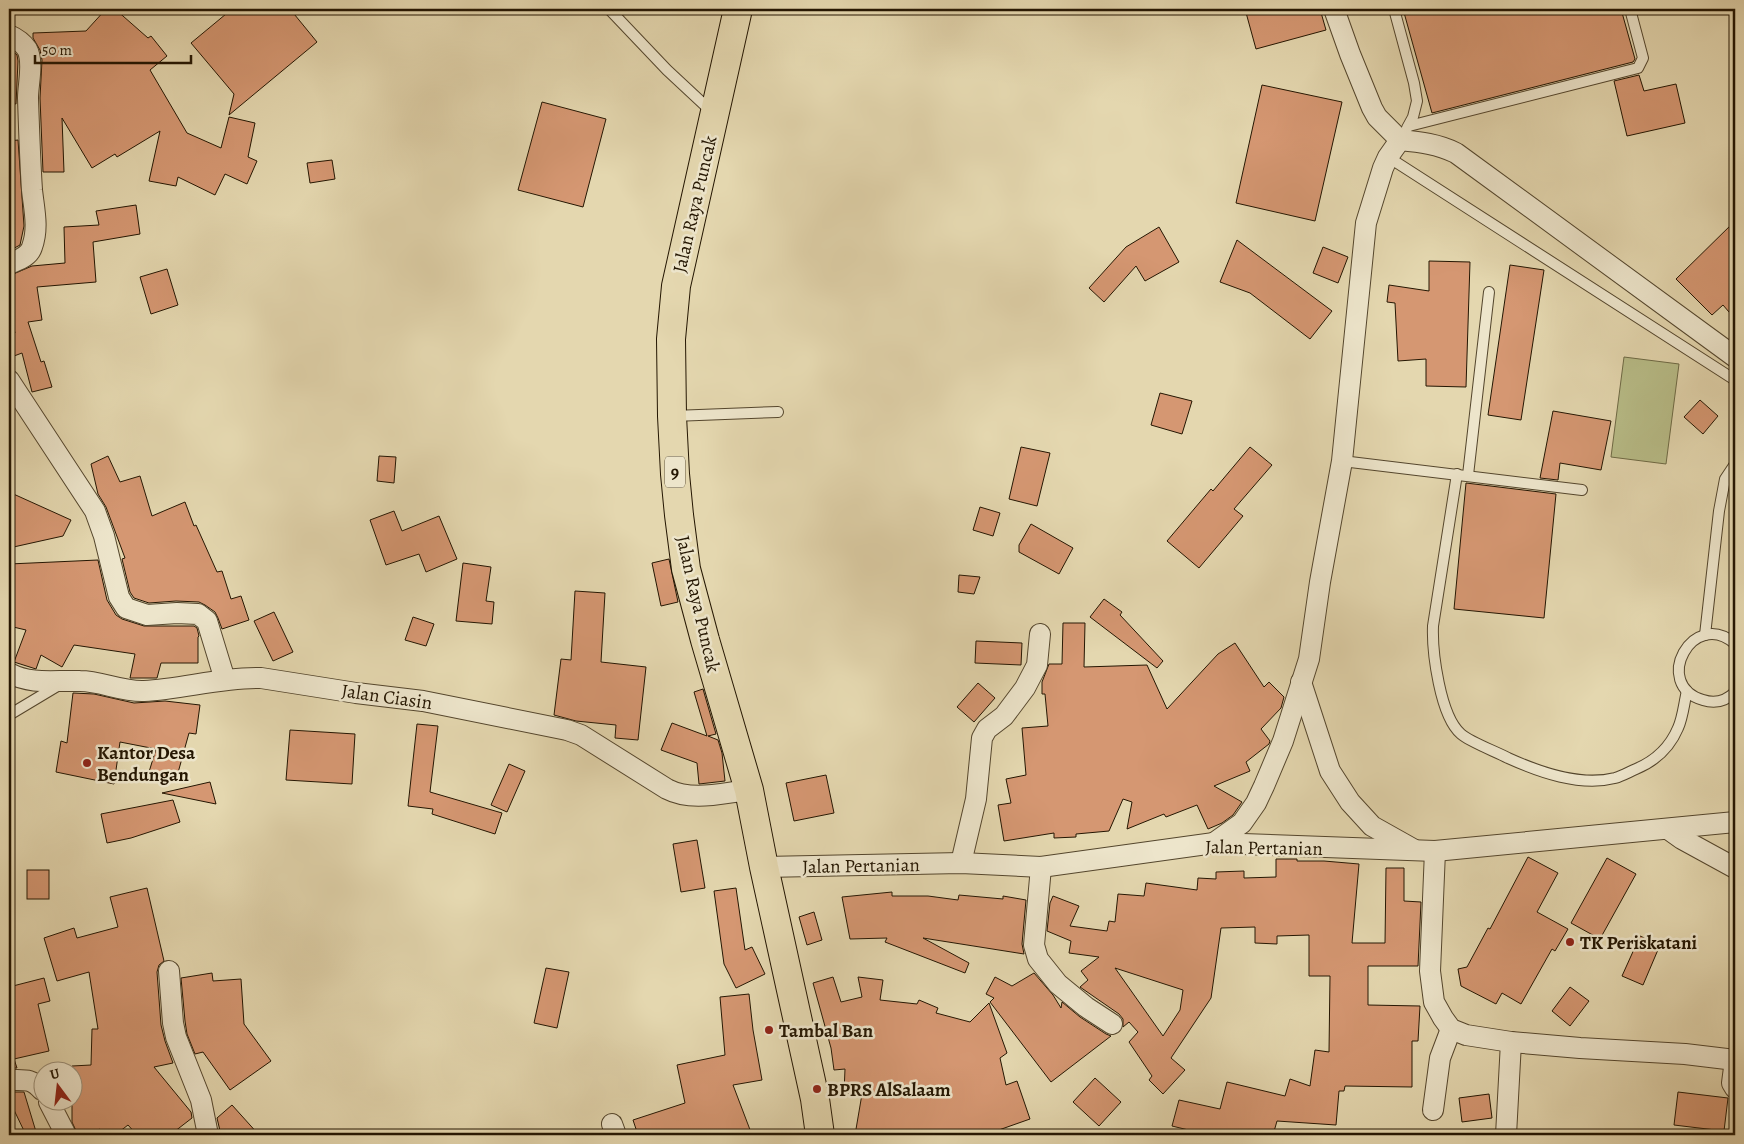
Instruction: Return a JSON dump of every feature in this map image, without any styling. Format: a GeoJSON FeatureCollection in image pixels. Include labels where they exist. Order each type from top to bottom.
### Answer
{"type":"FeatureCollection","features":[{"type":"Feature","properties":{"kind":"highway","name":"Jalan Raya Puncak"},"geometry":{"type":"LineString","coordinates":[[738,9],[676,286],[671,339],[672,416],[679,515],[686,569],[749,790],[815,1099],[820,1135]]}},
{"type":"Feature","properties":{"kind":"street"},"geometry":{"type":"LineString","coordinates":[[1334,9],[1350,54],[1377,117],[1404,133],[1441,146],[1456,154],[1735,357]]}},
{"type":"Feature","properties":{"kind":"street"},"geometry":{"type":"LineString","coordinates":[[9,35],[19,40],[27,50],[30,64],[28,96],[36,235],[32,249],[24,258],[9,264]]}},
{"type":"Feature","properties":{"kind":"street"},"geometry":{"type":"LineString","coordinates":[[1214,843],[1242,823],[1260,795],[1284,741],[1309,659],[1320,582],[1342,460],[1366,223],[1380,176],[1388,157],[1404,133]]}},
{"type":"Feature","properties":{"kind":"street"},"geometry":{"type":"LineString","coordinates":[[9,380],[95,511],[104,536],[119,597],[126,608],[148,615],[198,614],[207,621],[225,680]]}},
{"type":"Feature","properties":{"kind":"street"},"geometry":{"type":"LineString","coordinates":[[961,863],[976,799],[982,738],[987,729],[1004,716],[1025,688],[1037,665],[1040,634]]}},
{"type":"Feature","properties":{"kind":"street","name":"Jalan Ciasin"},"geometry":{"type":"LineString","coordinates":[[9,672],[32,682],[81,681],[126,690],[142,691],[183,688],[246,678],[273,679],[423,701],[551,726],[581,735],[678,794],[695,796],[749,790]]}},
{"type":"Feature","properties":{"kind":"street"},"geometry":{"type":"LineString","coordinates":[[1301,682],[1330,771],[1350,802],[1372,826],[1426,851],[1430,971],[1434,1002],[1451,1029],[1466,1035],[1511,1042],[1685,1054],[1735,1060],[1732,1083],[1735,1088]]}},
{"type":"Feature","properties":{"kind":"street","name":"Jalan Pertanian"},"geometry":{"type":"LineString","coordinates":[[764,867],[961,863],[1041,867],[1214,843],[1426,851],[1735,822]]}},
{"type":"Feature","properties":{"kind":"street"},"geometry":{"type":"LineString","coordinates":[[1668,829],[1682,839],[1735,868]]}},
{"type":"Feature","properties":{"kind":"street"},"geometry":{"type":"LineString","coordinates":[[1041,867],[1034,945],[1038,960],[1058,984],[1086,1007],[1112,1024]]}},
{"type":"Feature","properties":{"kind":"street"},"geometry":{"type":"LineString","coordinates":[[169,970],[176,1037],[201,1100],[203,1133]]}},
{"type":"Feature","properties":{"kind":"street"},"geometry":{"type":"LineString","coordinates":[[1433,1110],[1440,1058],[1451,1029]]}},
{"type":"Feature","properties":{"kind":"street"},"geometry":{"type":"LineString","coordinates":[[1506,1135],[1511,1042]]}},
{"type":"Feature","properties":{"kind":"street"},"geometry":{"type":"LineString","coordinates":[[9,1080],[32,1081]]}},
{"type":"Feature","properties":{"kind":"street"},"geometry":{"type":"LineString","coordinates":[[54,1112],[66,1135]]}},
{"type":"Feature","properties":{"kind":"lane"},"geometry":{"type":"LineString","coordinates":[[609,9],[667,70],[714,114]]}},
{"type":"Feature","properties":{"kind":"lane"},"geometry":{"type":"LineString","coordinates":[[1394,9],[1417,100],[1416,109],[1404,133]]}},
{"type":"Feature","properties":{"kind":"lane"},"geometry":{"type":"LineString","coordinates":[[1404,133],[1638,68],[1643,58],[1630,9]]}},
{"type":"Feature","properties":{"kind":"lane"},"geometry":{"type":"LineString","coordinates":[[1388,157],[1735,380]]}},
{"type":"Feature","properties":{"kind":"lane"},"geometry":{"type":"LineString","coordinates":[[1489,292],[1462,475],[1432,626],[1432,647],[1445,706],[1451,721],[1461,734],[1525,765],[1565,778],[1582,780],[1614,778],[1645,765],[1666,748],[1679,728],[1687,691]]}},
{"type":"Feature","properties":{"kind":"lane"},"geometry":{"type":"LineString","coordinates":[[672,416],[778,412]]}},
{"type":"Feature","properties":{"kind":"lane"},"geometry":{"type":"LineString","coordinates":[[1342,460],[1582,490]]}},
{"type":"Feature","properties":{"kind":"lane"},"geometry":{"type":"LineString","coordinates":[[1705,636],[1719,511],[1726,479],[1735,464]]}},
{"type":"Feature","properties":{"kind":"lane"},"geometry":{"type":"LineString","coordinates":[[1735,644],[1724,637],[1715,635],[1694,640],[1686,648],[1680,659],[1678,670],[1681,681],[1687,691],[1695,698],[1715,702],[1724,700],[1735,692]]}},
{"type":"Feature","properties":{"kind":"lane"},"geometry":{"type":"LineString","coordinates":[[9,715],[64,682]]}},
{"type":"Feature","properties":{"kind":"green space"},"geometry":{"type":"Polygon","coordinates":[[[1624,357],[1679,364],[1666,464],[1611,457],[1624,357]]]}},
{"type":"Feature","properties":{"kind":"building"},"geometry":{"type":"Polygon","coordinates":[[[106,9],[115,9],[148,38],[151,36],[167,56],[150,70],[187,133],[221,148],[229,117],[255,123],[248,157],[257,161],[247,184],[225,174],[215,195],[178,177],[176,186],[149,181],[160,131],[117,157],[115,154],[92,168],[62,118],[64,172],[43,172],[40,98],[42,60],[40,50],[33,38],[33,33],[86,31],[106,9]]]}},
{"type":"Feature","properties":{"kind":"building"},"geometry":{"type":"Polygon","coordinates":[[[232,9],[290,9],[317,42],[229,115],[234,94],[191,43],[232,9]]]}},
{"type":"Feature","properties":{"kind":"building"},"geometry":{"type":"Polygon","coordinates":[[[1245,9],[1320,9],[1326,30],[1256,49],[1245,9]]]}},
{"type":"Feature","properties":{"kind":"building"},"geometry":{"type":"Polygon","coordinates":[[[1403,9],[1621,9],[1635,59],[1633,62],[1432,113],[1403,9]]]}},
{"type":"Feature","properties":{"kind":"building"},"geometry":{"type":"Polygon","coordinates":[[[9,48],[17,55],[18,61],[16,104],[9,103],[9,48]]]}},
{"type":"Feature","properties":{"kind":"building"},"geometry":{"type":"Polygon","coordinates":[[[1639,75],[1644,91],[1676,84],[1685,123],[1627,136],[1614,81],[1639,75]]]}},
{"type":"Feature","properties":{"kind":"building"},"geometry":{"type":"Polygon","coordinates":[[[1262,85],[1342,102],[1315,221],[1236,203],[1262,85]]]}},
{"type":"Feature","properties":{"kind":"building"},"geometry":{"type":"Polygon","coordinates":[[[542,102],[606,119],[583,207],[518,190],[542,102]]]}},
{"type":"Feature","properties":{"kind":"building"},"geometry":{"type":"Polygon","coordinates":[[[18,140],[24,226],[20,245],[9,251],[9,141],[18,140]]]}},
{"type":"Feature","properties":{"kind":"building"},"geometry":{"type":"Polygon","coordinates":[[[332,160],[335,179],[310,183],[307,163],[332,160]]]}},
{"type":"Feature","properties":{"kind":"building"},"geometry":{"type":"Polygon","coordinates":[[[136,205],[140,234],[93,242],[96,282],[37,287],[42,320],[28,322],[41,362],[44,361],[52,387],[32,392],[22,353],[14,356],[9,339],[9,335],[15,333],[10,313],[12,312],[9,293],[12,292],[11,275],[32,266],[65,263],[64,227],[99,225],[96,211],[136,205]]]}},
{"type":"Feature","properties":{"kind":"building"},"geometry":{"type":"Polygon","coordinates":[[[1735,221],[1735,319],[1723,305],[1712,315],[1676,279],[1735,221]]]}},
{"type":"Feature","properties":{"kind":"building"},"geometry":{"type":"Polygon","coordinates":[[[1159,227],[1179,262],[1145,281],[1136,266],[1104,302],[1089,288],[1126,247],[1159,227]]]}},
{"type":"Feature","properties":{"kind":"building"},"geometry":{"type":"Polygon","coordinates":[[[1237,240],[1332,311],[1310,339],[1250,293],[1220,282],[1237,240]]]}},
{"type":"Feature","properties":{"kind":"building"},"geometry":{"type":"Polygon","coordinates":[[[1323,247],[1348,257],[1338,283],[1313,273],[1323,247]]]}},
{"type":"Feature","properties":{"kind":"building"},"geometry":{"type":"Polygon","coordinates":[[[1429,261],[1470,262],[1466,387],[1426,386],[1426,359],[1398,361],[1395,303],[1387,302],[1389,285],[1429,291],[1429,261]]]}},
{"type":"Feature","properties":{"kind":"building"},"geometry":{"type":"Polygon","coordinates":[[[1510,265],[1544,270],[1521,420],[1488,415],[1510,265]]]}},
{"type":"Feature","properties":{"kind":"building"},"geometry":{"type":"Polygon","coordinates":[[[167,269],[178,305],[151,314],[140,277],[167,269]]]}},
{"type":"Feature","properties":{"kind":"building"},"geometry":{"type":"Polygon","coordinates":[[[1160,393],[1192,401],[1182,434],[1151,425],[1160,393]]]}},
{"type":"Feature","properties":{"kind":"building"},"geometry":{"type":"Polygon","coordinates":[[[1700,400],[1718,416],[1703,434],[1684,417],[1700,400]]]}},
{"type":"Feature","properties":{"kind":"building"},"geometry":{"type":"Polygon","coordinates":[[[1553,411],[1611,421],[1601,470],[1560,463],[1558,480],[1540,478],[1553,411]]]}},
{"type":"Feature","properties":{"kind":"building"},"geometry":{"type":"Polygon","coordinates":[[[1021,447],[1050,453],[1037,506],[1009,499],[1021,447]]]}},
{"type":"Feature","properties":{"kind":"building"},"geometry":{"type":"Polygon","coordinates":[[[1250,447],[1272,465],[1234,509],[1243,516],[1199,568],[1167,541],[1250,447]]]}},
{"type":"Feature","properties":{"kind":"building"},"geometry":{"type":"Polygon","coordinates":[[[108,456],[120,482],[140,476],[152,516],[185,502],[194,526],[196,525],[217,572],[222,571],[231,599],[241,596],[249,620],[222,629],[215,612],[199,602],[149,603],[134,598],[130,592],[122,559],[125,558],[106,507],[98,494],[91,464],[108,456]]]}},
{"type":"Feature","properties":{"kind":"building"},"geometry":{"type":"Polygon","coordinates":[[[379,456],[396,457],[394,483],[377,481],[379,456]]]}},
{"type":"Feature","properties":{"kind":"building"},"geometry":{"type":"Polygon","coordinates":[[[1466,483],[1556,494],[1544,618],[1454,609],[1466,483]]]}},
{"type":"Feature","properties":{"kind":"building"},"geometry":{"type":"Polygon","coordinates":[[[9,492],[71,520],[63,536],[9,548],[9,492]]]}},
{"type":"Feature","properties":{"kind":"building"},"geometry":{"type":"Polygon","coordinates":[[[980,507],[1000,513],[993,536],[973,530],[980,507]]]}},
{"type":"Feature","properties":{"kind":"building"},"geometry":{"type":"Polygon","coordinates":[[[394,511],[402,531],[439,516],[457,559],[426,572],[419,554],[386,565],[370,520],[394,511]]]}},
{"type":"Feature","properties":{"kind":"building"},"geometry":{"type":"Polygon","coordinates":[[[1031,524],[1073,548],[1059,574],[1019,552],[1019,545],[1031,524]]]}},
{"type":"Feature","properties":{"kind":"building"},"geometry":{"type":"Polygon","coordinates":[[[669,559],[678,602],[661,606],[652,563],[669,559]]]}},
{"type":"Feature","properties":{"kind":"building"},"geometry":{"type":"Polygon","coordinates":[[[98,560],[107,600],[116,615],[122,619],[144,626],[194,626],[197,628],[199,636],[198,663],[161,663],[157,678],[130,678],[135,654],[74,645],[62,667],[41,655],[36,669],[14,662],[26,630],[9,626],[9,564],[98,560]]]}},
{"type":"Feature","properties":{"kind":"building"},"geometry":{"type":"Polygon","coordinates":[[[463,563],[491,567],[486,601],[494,602],[492,624],[456,621],[463,563]]]}},
{"type":"Feature","properties":{"kind":"building"},"geometry":{"type":"Polygon","coordinates":[[[959,575],[980,577],[974,594],[958,592],[959,575]]]}},
{"type":"Feature","properties":{"kind":"building"},"geometry":{"type":"Polygon","coordinates":[[[575,591],[605,593],[601,662],[646,667],[638,740],[615,738],[616,725],[576,721],[554,715],[561,659],[571,660],[575,591]]]}},
{"type":"Feature","properties":{"kind":"building"},"geometry":{"type":"Polygon","coordinates":[[[1104,599],[1122,612],[1120,615],[1163,661],[1157,668],[1090,617],[1104,599]]]}},
{"type":"Feature","properties":{"kind":"building"},"geometry":{"type":"Polygon","coordinates":[[[274,612],[293,652],[273,661],[254,621],[274,612]]]}},
{"type":"Feature","properties":{"kind":"building"},"geometry":{"type":"Polygon","coordinates":[[[413,617],[434,624],[426,646],[405,640],[413,617]]]}},
{"type":"Feature","properties":{"kind":"building"},"geometry":{"type":"Polygon","coordinates":[[[1063,623],[1085,623],[1084,667],[1147,665],[1167,709],[1218,654],[1235,643],[1264,687],[1269,682],[1284,697],[1281,708],[1261,729],[1270,741],[1269,744],[1246,762],[1250,771],[1214,786],[1242,802],[1233,815],[1222,823],[1208,829],[1197,805],[1166,817],[1164,814],[1127,829],[1132,802],[1123,799],[1109,831],[1076,834],[1076,837],[1054,838],[1054,833],[1004,841],[998,805],[1011,803],[1006,779],[1026,775],[1022,728],[1048,726],[1045,694],[1042,694],[1042,682],[1049,664],[1062,664],[1063,623]]]}},
{"type":"Feature","properties":{"kind":"building"},"geometry":{"type":"Polygon","coordinates":[[[976,641],[1022,643],[1021,665],[975,663],[976,641]]]}},
{"type":"Feature","properties":{"kind":"building"},"geometry":{"type":"Polygon","coordinates":[[[978,683],[995,698],[974,722],[957,707],[978,683]]]}},
{"type":"Feature","properties":{"kind":"building"},"geometry":{"type":"Polygon","coordinates":[[[703,689],[716,734],[708,736],[718,740],[722,753],[725,781],[699,784],[697,763],[661,750],[672,723],[707,736],[694,692],[703,689]]]}},
{"type":"Feature","properties":{"kind":"building"},"geometry":{"type":"Polygon","coordinates":[[[73,693],[94,694],[134,703],[165,701],[200,705],[196,734],[189,733],[176,780],[149,772],[156,749],[120,742],[114,784],[56,772],[61,741],[67,743],[73,693]]]}},
{"type":"Feature","properties":{"kind":"building"},"geometry":{"type":"Polygon","coordinates":[[[417,724],[438,726],[430,792],[502,813],[495,834],[432,814],[433,809],[408,806],[417,724]]]}},
{"type":"Feature","properties":{"kind":"building"},"geometry":{"type":"Polygon","coordinates":[[[290,730],[355,734],[352,784],[286,780],[290,730]]]}},
{"type":"Feature","properties":{"kind":"building"},"geometry":{"type":"Polygon","coordinates":[[[509,764],[525,771],[507,812],[491,805],[509,764]]]}},
{"type":"Feature","properties":{"kind":"building"},"geometry":{"type":"Polygon","coordinates":[[[826,775],[834,813],[794,821],[786,783],[826,775]]]}},
{"type":"Feature","properties":{"kind":"building"},"geometry":{"type":"Polygon","coordinates":[[[210,782],[216,804],[162,793],[210,782]]]}},
{"type":"Feature","properties":{"kind":"building"},"geometry":{"type":"Polygon","coordinates":[[[173,800],[180,822],[131,838],[107,843],[101,814],[173,800]]]}},
{"type":"Feature","properties":{"kind":"building"},"geometry":{"type":"Polygon","coordinates":[[[697,840],[705,888],[681,892],[673,844],[697,840]]]}},
{"type":"Feature","properties":{"kind":"building"},"geometry":{"type":"Polygon","coordinates":[[[1528,857],[1558,873],[1537,912],[1568,929],[1555,951],[1552,949],[1521,1004],[1502,993],[1496,1004],[1461,986],[1458,969],[1467,967],[1488,928],[1490,929],[1528,857]]]}},
{"type":"Feature","properties":{"kind":"building"},"geometry":{"type":"Polygon","coordinates":[[[1607,858],[1636,874],[1600,939],[1571,923],[1607,858]]]}},
{"type":"Feature","properties":{"kind":"building"},"geometry":{"type":"Polygon","coordinates":[[[1276,859],[1359,864],[1352,943],[1385,943],[1386,868],[1404,868],[1404,901],[1421,902],[1418,966],[1368,966],[1368,1005],[1420,1006],[1418,1041],[1412,1041],[1412,1087],[1345,1086],[1344,1091],[1339,1091],[1336,1125],[1277,1121],[1273,1135],[1209,1135],[1172,1126],[1179,1100],[1220,1109],[1227,1082],[1285,1096],[1290,1079],[1310,1086],[1315,1050],[1329,1052],[1330,976],[1309,976],[1309,935],[1277,936],[1277,944],[1255,943],[1255,927],[1221,928],[1211,998],[1171,1058],[1185,1070],[1163,1094],[1149,1080],[1152,1076],[1129,1042],[1138,1032],[1129,1022],[1123,1027],[1123,1019],[1119,1014],[1080,987],[1088,980],[1081,971],[1099,957],[1069,953],[1071,941],[1047,931],[1050,903],[1053,896],[1079,906],[1070,926],[1107,931],[1109,921],[1115,922],[1118,894],[1144,896],[1146,883],[1197,890],[1198,878],[1216,879],[1216,872],[1244,871],[1244,878],[1276,877],[1276,859]],[[1115,968],[1163,1036],[1180,1010],[1183,990],[1115,968]]]}},
{"type":"Feature","properties":{"kind":"building"},"geometry":{"type":"Polygon","coordinates":[[[27,870],[49,870],[49,899],[27,899],[27,870]]]}},
{"type":"Feature","properties":{"kind":"building"},"geometry":{"type":"Polygon","coordinates":[[[147,888],[164,961],[159,965],[157,972],[161,1025],[173,1063],[154,1067],[191,1112],[192,1118],[170,1135],[137,1135],[128,1125],[115,1135],[104,1135],[100,1129],[90,1135],[78,1135],[72,1122],[72,1112],[82,1112],[82,1065],[91,1065],[92,1029],[98,1029],[89,972],[57,981],[44,938],[74,928],[77,938],[118,927],[110,897],[147,888]]]}},
{"type":"Feature","properties":{"kind":"building"},"geometry":{"type":"Polygon","coordinates":[[[736,888],[745,950],[752,947],[765,974],[736,988],[724,964],[714,891],[736,888]]]}},
{"type":"Feature","properties":{"kind":"building"},"geometry":{"type":"Polygon","coordinates":[[[892,892],[892,896],[928,896],[958,900],[959,895],[1003,899],[1003,896],[1026,900],[1022,944],[1024,954],[923,938],[969,963],[965,973],[885,942],[887,938],[850,939],[842,897],[892,892]]]}},
{"type":"Feature","properties":{"kind":"building"},"geometry":{"type":"Polygon","coordinates":[[[814,912],[822,940],[807,945],[799,917],[814,912]]]}},
{"type":"Feature","properties":{"kind":"building"},"geometry":{"type":"Polygon","coordinates":[[[1640,936],[1660,945],[1643,985],[1622,976],[1640,936]]]}},
{"type":"Feature","properties":{"kind":"building"},"geometry":{"type":"Polygon","coordinates":[[[546,968],[569,972],[557,1028],[534,1023],[546,968]]]}},
{"type":"Feature","properties":{"kind":"building"},"geometry":{"type":"Polygon","coordinates":[[[212,973],[213,981],[241,979],[244,1024],[271,1061],[230,1090],[203,1052],[195,1054],[187,1034],[185,1021],[181,978],[212,973]]]}},
{"type":"Feature","properties":{"kind":"building"},"geometry":{"type":"Polygon","coordinates":[[[1034,973],[1053,995],[1061,1008],[1062,1002],[1080,1017],[1111,1036],[1051,1082],[990,1002],[994,998],[986,994],[995,977],[1012,986],[1034,973]]]}},
{"type":"Feature","properties":{"kind":"building"},"geometry":{"type":"Polygon","coordinates":[[[833,977],[841,1002],[862,997],[858,977],[883,980],[880,1000],[917,1004],[919,1000],[938,1008],[936,1013],[970,1022],[989,1003],[1007,1053],[1000,1058],[1006,1085],[1017,1081],[1030,1119],[996,1131],[996,1135],[855,1135],[862,1094],[844,1093],[845,1069],[834,1070],[831,1048],[813,983],[833,977]]]}},
{"type":"Feature","properties":{"kind":"building"},"geometry":{"type":"Polygon","coordinates":[[[44,978],[50,1001],[38,1004],[49,1051],[14,1059],[17,1068],[9,1068],[9,1056],[13,1056],[9,1040],[9,987],[44,978]]]}},
{"type":"Feature","properties":{"kind":"building"},"geometry":{"type":"Polygon","coordinates":[[[1570,987],[1589,1001],[1570,1026],[1552,1011],[1570,987]]]}},
{"type":"Feature","properties":{"kind":"building"},"geometry":{"type":"Polygon","coordinates":[[[749,994],[762,1080],[733,1085],[752,1135],[638,1135],[633,1120],[685,1103],[677,1065],[725,1055],[720,997],[749,994]]]}},
{"type":"Feature","properties":{"kind":"building"},"geometry":{"type":"Polygon","coordinates":[[[1095,1078],[1121,1102],[1099,1126],[1073,1102],[1095,1078]]]}},
{"type":"Feature","properties":{"kind":"building"},"geometry":{"type":"Polygon","coordinates":[[[9,1092],[24,1092],[37,1135],[26,1135],[14,1110],[9,1111],[9,1092]]]}},
{"type":"Feature","properties":{"kind":"building"},"geometry":{"type":"Polygon","coordinates":[[[1678,1092],[1728,1098],[1724,1131],[1674,1125],[1678,1092]]]}},
{"type":"Feature","properties":{"kind":"building"},"geometry":{"type":"Polygon","coordinates":[[[1489,1094],[1492,1118],[1462,1122],[1459,1098],[1489,1094]]]}},
{"type":"Feature","properties":{"kind":"building"},"geometry":{"type":"Polygon","coordinates":[[[232,1105],[259,1135],[221,1135],[217,1118],[232,1105]]]}},
{"type":"Feature","properties":{"kind":"place","name":"Kantor Desa Bendungan"},"geometry":{"type":"Point","coordinates":[87,763]}},
{"type":"Feature","properties":{"kind":"place","name":"TK Periskatani"},"geometry":{"type":"Point","coordinates":[1570,942]}},
{"type":"Feature","properties":{"kind":"place","name":"Tambal Ban"},"geometry":{"type":"Point","coordinates":[769,1030]}},
{"type":"Feature","properties":{"kind":"place","name":"BPRS AlSalaam"},"geometry":{"type":"Point","coordinates":[817,1089]}}]}
